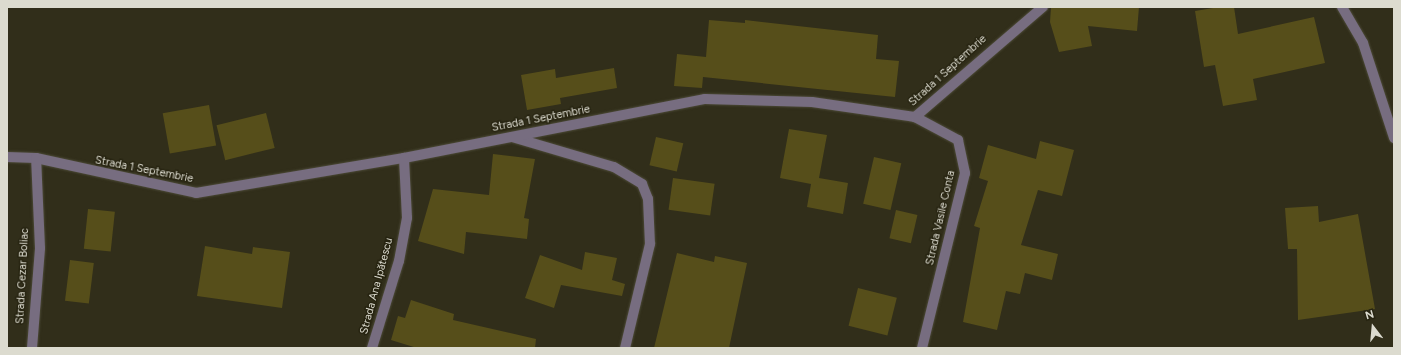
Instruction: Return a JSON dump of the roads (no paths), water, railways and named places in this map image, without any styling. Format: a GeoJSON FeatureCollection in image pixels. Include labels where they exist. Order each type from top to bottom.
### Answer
{"type":"FeatureCollection","features":[{"type":"Feature","properties":{"kind":"street","name":"Strada 1 Septembrie"},"geometry":{"type":"LineString","coordinates":[[7,157],[36,158],[196,192],[404,158],[705,99],[812,102],[915,117],[1043,7]]}},
{"type":"Feature","properties":{"kind":"street"},"geometry":{"type":"LineString","coordinates":[[1342,7],[1363,43],[1394,138]]}},
{"type":"Feature","properties":{"kind":"street","name":"Strada Vasile Conta"},"geometry":{"type":"LineString","coordinates":[[915,117],[958,140],[965,173],[922,348]]}},
{"type":"Feature","properties":{"kind":"street"},"geometry":{"type":"LineString","coordinates":[[510,137],[547,150],[614,167],[642,184],[648,199],[650,244],[625,348]]}},
{"type":"Feature","properties":{"kind":"street","name":"Strada Cezar Boliac"},"geometry":{"type":"LineString","coordinates":[[32,348],[40,248],[36,158]]}},
{"type":"Feature","properties":{"kind":"street","name":"Strada Ana Ipătescu"},"geometry":{"type":"LineString","coordinates":[[372,348],[399,262],[407,218],[404,158]]}}]}
